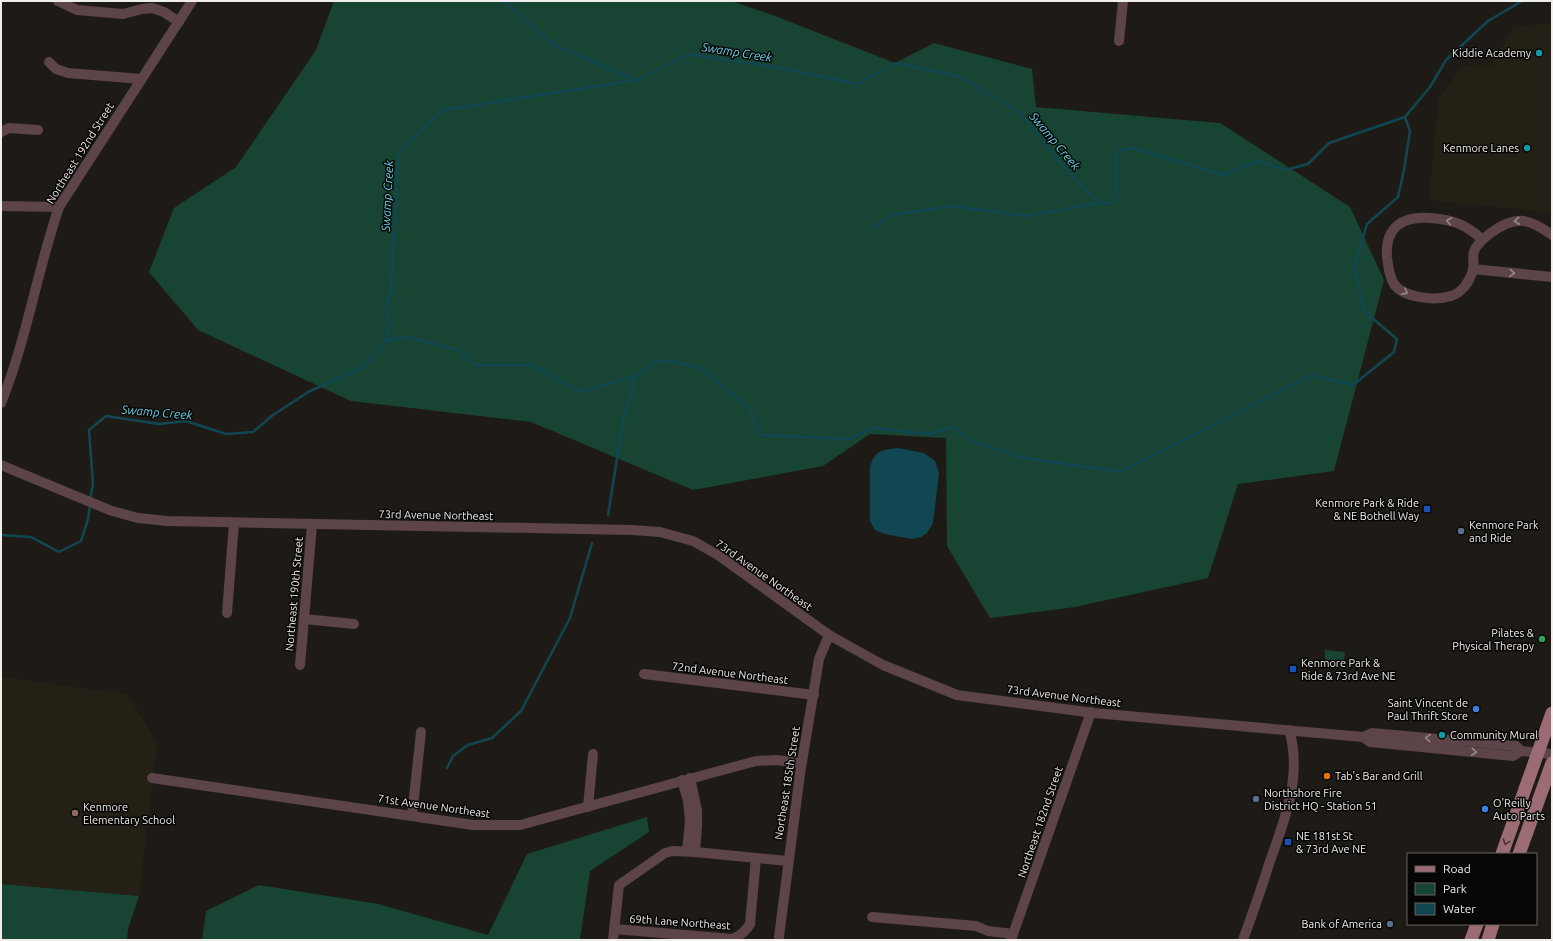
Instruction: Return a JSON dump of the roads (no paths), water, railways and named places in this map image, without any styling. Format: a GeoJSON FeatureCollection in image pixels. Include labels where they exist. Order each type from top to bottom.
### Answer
{"type":"FeatureCollection","features":[{"type":"Feature","properties":{"kind":"main road"},"geometry":{"type":"LineString","coordinates":[[1502,853],[1552,713]]}},
{"type":"Feature","properties":{"kind":"main road"},"geometry":{"type":"LineString","coordinates":[[1519,853],[1552,762]]}},
{"type":"Feature","properties":{"kind":"main road"},"geometry":{"type":"LineString","coordinates":[[1471,940],[1477,925]]}},
{"type":"Feature","properties":{"kind":"main road"},"geometry":{"type":"LineString","coordinates":[[1488,940],[1494,925]]}},
{"type":"Feature","properties":{"kind":"street"},"geometry":{"type":"LineString","coordinates":[[58,1],[77,10],[123,14],[152,8],[164,12],[179,22]]}},
{"type":"Feature","properties":{"kind":"street","name":"Northeast 192nd Street"},"geometry":{"type":"LineString","coordinates":[[1,402],[20,348],[49,236],[59,207],[192,1]]}},
{"type":"Feature","properties":{"kind":"street"},"geometry":{"type":"LineString","coordinates":[[1119,41],[1123,1]]}},
{"type":"Feature","properties":{"kind":"street"},"geometry":{"type":"LineString","coordinates":[[49,62],[56,69],[68,73],[141,79]]}},
{"type":"Feature","properties":{"kind":"street"},"geometry":{"type":"LineString","coordinates":[[1,132],[9,128],[38,130]]}},
{"type":"Feature","properties":{"kind":"street"},"geometry":{"type":"LineString","coordinates":[[1,206],[59,207]]}},
{"type":"Feature","properties":{"kind":"street"},"geometry":{"type":"LineString","coordinates":[[1482,239],[1467,227],[1454,221],[1418,217],[1404,221],[1394,227],[1389,236],[1387,251],[1388,268],[1394,284],[1404,293],[1415,296],[1433,298],[1448,297],[1457,294],[1464,288],[1473,269],[1472,259],[1474,249],[1482,239],[1504,224],[1515,220],[1525,220],[1532,222],[1552,235]]}},
{"type":"Feature","properties":{"kind":"street"},"geometry":{"type":"LineString","coordinates":[[1473,269],[1552,277]]}},
{"type":"Feature","properties":{"kind":"street","name":"73rd Avenue Northeast"},"geometry":{"type":"LineString","coordinates":[[1,465],[100,507],[138,518],[167,521],[632,530],[660,532],[693,541],[718,555],[829,635],[883,665],[957,696],[1091,712],[1363,737],[1372,733],[1516,746],[1521,751],[1552,754]]}},
{"type":"Feature","properties":{"kind":"street"},"geometry":{"type":"LineString","coordinates":[[226,613],[234,522]]}},
{"type":"Feature","properties":{"kind":"street","name":"Northeast 190th Street"},"geometry":{"type":"LineString","coordinates":[[300,665],[312,524]]}},
{"type":"Feature","properties":{"kind":"street"},"geometry":{"type":"LineString","coordinates":[[304,619],[354,624]]}},
{"type":"Feature","properties":{"kind":"street","name":"Northeast 185th Street"},"geometry":{"type":"LineString","coordinates":[[779,937],[788,861],[802,763],[814,695],[818,659],[829,635]]}},
{"type":"Feature","properties":{"kind":"street","name":"72nd Avenue Northeast"},"geometry":{"type":"LineString","coordinates":[[644,674],[814,695]]}},
{"type":"Feature","properties":{"kind":"street","name":"Northeast 182nd Street"},"geometry":{"type":"LineString","coordinates":[[1012,937],[1091,712]]}},
{"type":"Feature","properties":{"kind":"street"},"geometry":{"type":"LineString","coordinates":[[1243,940],[1290,804],[1294,768],[1293,743],[1289,730]]}},
{"type":"Feature","properties":{"kind":"street"},"geometry":{"type":"LineString","coordinates":[[412,816],[421,732]]}},
{"type":"Feature","properties":{"kind":"street"},"geometry":{"type":"LineString","coordinates":[[588,807],[593,754]]}},
{"type":"Feature","properties":{"kind":"street","name":"71st Avenue Northeast"},"geometry":{"type":"LineString","coordinates":[[152,778],[473,825],[520,825],[756,761],[776,760],[802,763]]}},
{"type":"Feature","properties":{"kind":"street"},"geometry":{"type":"LineString","coordinates":[[686,779],[697,810],[698,826],[691,852]]}},
{"type":"Feature","properties":{"kind":"street"},"geometry":{"type":"LineString","coordinates":[[613,940],[619,885],[665,853],[672,851],[691,852],[788,861]]}},
{"type":"Feature","properties":{"kind":"street","name":"69th Lane Northeast"},"geometry":{"type":"LineString","coordinates":[[614,929],[732,939],[742,934],[750,924],[756,858]]}},
{"type":"Feature","properties":{"kind":"street"},"geometry":{"type":"LineString","coordinates":[[872,917],[976,926],[988,931],[1012,937]]}},
{"type":"Feature","properties":{"kind":"water"},"geometry":{"type":"Polygon","coordinates":[[[898,448],[924,453],[935,461],[939,473],[933,523],[927,533],[921,537],[912,539],[885,534],[875,530],[870,521],[870,467],[872,461],[877,454],[883,450],[898,448]]]}},
{"type":"Feature","properties":{"kind":"waterway"},"geometry":{"type":"LineString","coordinates":[[504,1],[552,44],[635,80]]}},
{"type":"Feature","properties":{"kind":"waterway","name":"Swamp Creek"},"geometry":{"type":"LineString","coordinates":[[90,500],[93,484],[89,430],[106,416],[159,424],[186,421],[226,434],[253,432],[273,415],[310,391],[364,367],[386,340],[390,327],[386,310],[391,291],[399,151],[443,110],[637,80],[688,54],[780,68],[858,84],[895,63],[958,76],[1019,112],[1071,175],[1100,203],[1111,203],[1117,192],[1117,151],[1133,148],[1223,175],[1257,161],[1285,170],[1308,164],[1329,143],[1405,117],[1430,87],[1446,60],[1488,21],[1522,1]]}},
{"type":"Feature","properties":{"kind":"waterway"},"geometry":{"type":"LineString","coordinates":[[608,515],[624,415],[636,376],[655,361],[676,362],[700,368],[750,408],[760,435],[849,439],[873,428],[929,434],[952,427],[975,442],[1024,458],[1121,472],[1311,375],[1353,385],[1394,352],[1397,339],[1365,312],[1354,267],[1367,224],[1398,197],[1410,131],[1405,117]]}},
{"type":"Feature","properties":{"kind":"waterway"},"geometry":{"type":"LineString","coordinates":[[873,227],[892,215],[952,206],[1025,216],[1100,203]]}},
{"type":"Feature","properties":{"kind":"waterway"},"geometry":{"type":"LineString","coordinates":[[385,341],[406,337],[458,350],[474,365],[532,365],[580,392],[636,376]]}},
{"type":"Feature","properties":{"kind":"waterway","name":"Swamp Creek"},"geometry":{"type":"LineString","coordinates":[[1,535],[31,537],[59,552],[81,541],[88,519],[90,505]]}},
{"type":"Feature","properties":{"kind":"waterway"},"geometry":{"type":"LineString","coordinates":[[447,768],[453,756],[468,745],[492,738],[521,711],[570,618],[592,543]]}},
{"type":"Feature","properties":{"kind":"place","name":"Kiddie Academy"},"geometry":{"type":"Point","coordinates":[1539,53]}},
{"type":"Feature","properties":{"kind":"place","name":"Kenmore Lanes"},"geometry":{"type":"Point","coordinates":[1527,148]}},
{"type":"Feature","properties":{"kind":"place","name":"Kenmore Park & Ride & NE Bothell Way"},"geometry":{"type":"Point","coordinates":[1427,509]}},
{"type":"Feature","properties":{"kind":"place","name":"Kenmore Park and Ride"},"geometry":{"type":"Point","coordinates":[1461,531]}},
{"type":"Feature","properties":{"kind":"place","name":"Pilates & Physical Therapy"},"geometry":{"type":"Point","coordinates":[1542,639]}},
{"type":"Feature","properties":{"kind":"place","name":"Kenmore Park & Ride & 73rd Ave NE"},"geometry":{"type":"Point","coordinates":[1293,669]}},
{"type":"Feature","properties":{"kind":"place","name":"Saint Vincent de Paul Thrift Store"},"geometry":{"type":"Point","coordinates":[1476,709]}},
{"type":"Feature","properties":{"kind":"place","name":"Community Mural"},"geometry":{"type":"Point","coordinates":[1442,735]}},
{"type":"Feature","properties":{"kind":"place","name":"Tab's Bar and Grill"},"geometry":{"type":"Point","coordinates":[1327,776]}},
{"type":"Feature","properties":{"kind":"place","name":"Northshore Fire District HQ - Station 51"},"geometry":{"type":"Point","coordinates":[1256,799]}},
{"type":"Feature","properties":{"kind":"place","name":"O'Reilly Auto Parts"},"geometry":{"type":"Point","coordinates":[1485,809]}},
{"type":"Feature","properties":{"kind":"place","name":"Kenmore Elementary School"},"geometry":{"type":"Point","coordinates":[75,813]}},
{"type":"Feature","properties":{"kind":"place","name":"NE 181st St & 73rd Ave NE"},"geometry":{"type":"Point","coordinates":[1288,842]}},
{"type":"Feature","properties":{"kind":"place","name":"Bank of America"},"geometry":{"type":"Point","coordinates":[1390,924]}}]}
